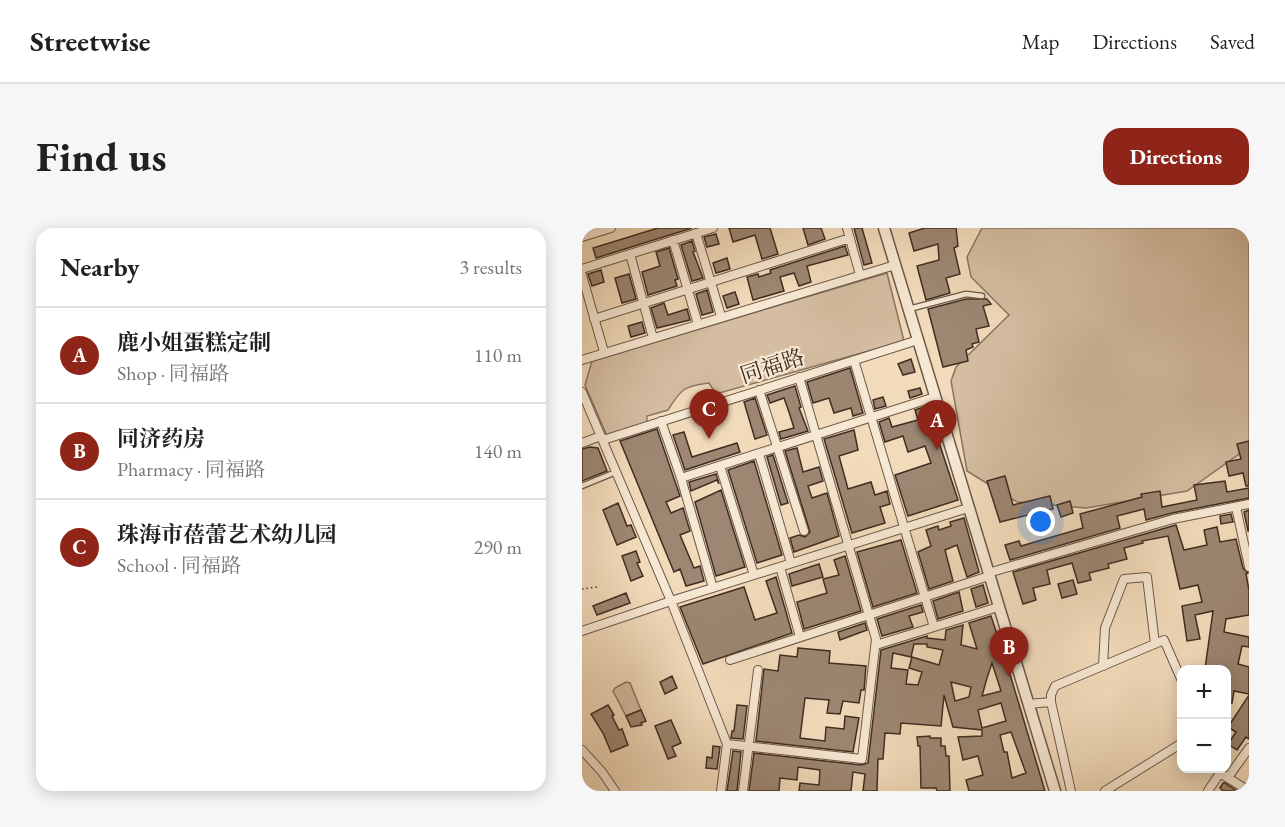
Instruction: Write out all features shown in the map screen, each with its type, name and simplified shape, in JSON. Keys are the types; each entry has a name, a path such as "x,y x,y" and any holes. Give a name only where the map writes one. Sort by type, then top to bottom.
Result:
{"street":[{"path":"582,237 611,228"},
{"path":"582,269 674,240 684,232 696,233 713,228"},
{"path":"847,228 860,275"},
{"path":"884,228 1054,791"},
{"path":"696,233 721,316"},
{"path":"594,319 850,238"},
{"path":"674,240 698,324"},
{"path":"630,254 652,338"},
{"path":"582,360 895,265"},
{"path":"582,275 604,352"},
{"name":"同福路","path":"582,443 661,422 918,340"},
{"path":"854,360 934,627"},
{"path":"727,744 862,759 876,639 799,377"},
{"path":"759,390 804,531"},
{"path":"582,392 671,601 727,744 721,791"},
{"path":"681,478 935,397"},
{"path":"661,422 681,478 712,588"},
{"path":"759,454 791,563"},
{"path":"720,466 754,575"},
{"path":"729,660 925,597 988,574 1120,534 1173,519 1249,504"},
{"path":"1236,507 1249,567"},
{"path":"582,631 968,508"},
{"path":"780,567 800,637"},
{"path":"1103,666 1105,628 1124,579 1147,577 1155,644"},
{"path":"876,645 998,607"},
{"path":"1071,791 1051,702 1055,686 1164,640 1177,670"},
{"path":"743,791 758,670"},
{"path":"1028,704 1051,702"},
{"path":"1105,791 1177,746"},
{"path":"1230,774 1249,748"},
{"path":"582,750 615,791"},
{"path":"1208,791 1220,772 1230,774 1249,785"},
{"path":"1230,774 1249,791"}],"lane":[{"path":"909,309 966,294 982,296"},
{"path":"582,486 617,472"}],"path":[{"path":"582,589 597,587"}],"shaded area":[{"path":"982,228 1249,228 1249,447 1187,491 1086,508 1017,502 967,471 951,381 956,367 1009,315 971,277 967,257"},
{"path":"887,273 904,341 716,394 709,383 688,387 676,397 668,410 647,416 647,424 607,436 585,385 592,361"},
{"path":"626,682 630,683 641,710 626,716 613,691"}],"building":[{"path":"658,228 692,228 596,258 593,248"},
{"path":"729,228 770,228 778,254 762,259 755,235 733,242"},
{"path":"803,228 821,228 825,239 808,245"},
{"path":"854,228 862,228 872,263 864,265"},
{"path":"925,228 956,228 958,246 954,248 960,274 946,278 950,293 926,300 917,266 939,260 938,244 914,251 909,233"},
{"path":"716,234 719,244 707,247 704,237"},
{"path":"692,241 695,251 693,252 703,278 692,281 681,245"},
{"path":"845,246 848,255 807,266 811,282 799,286 794,273 780,277 784,291 753,300 747,277 758,274 759,277 771,273 770,270"},
{"path":"669,248 678,279 675,280 677,286 648,295 642,272 660,266 656,252"},
{"path":"727,258 730,269 716,273 713,263"},
{"path":"601,270 604,282 592,286 588,274"},
{"path":"629,274 636,299 622,303 615,278"},
{"path":"707,290 713,312 702,315 696,294"},
{"path":"735,292 739,304 727,308 723,296"},
{"path":"966,299 987,299 991,304 983,306 989,326 976,329 979,342 972,344 973,347 966,350 968,361 943,367 928,309"},
{"path":"664,303 668,315 687,309 690,320 657,328 651,308"},
{"path":"642,322 645,333 631,337 628,326"},
{"path":"911,359 915,372 903,375 898,364"},
{"path":"850,368 863,413 853,416 851,408 834,413 829,398 813,403 807,382"},
{"path":"795,386 801,407 799,408 808,431 781,439 779,432 794,428 789,412 784,398 770,403 767,395"},
{"path":"920,388 922,394 910,398 908,391"},
{"path":"883,397 886,406 875,409 873,400"},
{"path":"755,398 767,435 755,439 744,402"},
{"path":"927,406 958,500 908,516 895,475 931,463 925,446 908,452 903,436 885,442 879,422 889,418 892,427 918,420 915,410"},
{"path":"657,429 680,496 666,502 671,513 683,508 690,531 680,535 694,568 700,566 704,581 686,586 680,569 674,572 620,441"},
{"path":"854,430 858,450 839,456 848,489 871,482 875,495 887,491 890,504 880,507 885,523 852,533 824,439"},
{"path":"684,432 692,457 737,443 740,452 685,470 673,435"},
{"path":"1249,441 1249,486 1246,486 1243,473 1229,476 1226,462 1241,459 1237,444"},
{"path":"598,448 607,471 582,481 582,449"},
{"path":"797,448 803,472 819,467 823,481 808,486 812,498 827,493 839,536 794,552 790,538 799,535 805,537 810,532 785,451"},
{"path":"773,455 788,503 781,505 767,457"},
{"path":"754,461 782,555 757,563 728,470"},
{"path":"716,474 719,484 717,480 691,491 689,482"},
{"path":"1005,476 1013,505 1050,496 1053,509 1000,522 987,481"},
{"path":"1225,481 1227,492 1249,488 1249,498 1146,520 1144,509 1117,516 1120,528 1010,560 1005,545 1019,541 1021,546 1083,528 1080,514 1142,497 1141,494 1160,491 1162,507 1197,500 1194,485"},
{"path":"721,490 745,567 716,576 695,502"},
{"path":"1070,501 1073,513 1061,517 1057,505"},
{"path":"618,503 627,526 631,525 636,537 617,545 603,510"},
{"path":"1249,510 1249,531 1248,531 1244,512"},
{"path":"1231,514 1233,522 1221,524 1220,516"},
{"path":"964,518 979,572 967,577 957,545 945,550 953,581 929,589 918,552 931,546 926,530 938,526 939,530 951,526 950,522"},
{"path":"1176,525 1184,550 1207,545 1204,530 1217,527 1220,542 1236,539 1243,568 1248,573 1246,574 1249,590 1249,615 1226,619 1224,632 1249,637 1249,647 1242,646 1238,664 1249,667 1249,694 1234,691 1231,703 1231,665 1206,665 1213,611 1195,615 1200,639 1187,641 1182,606 1202,602 1198,585 1180,589 1168,536 1142,541 1143,543 1124,548 1127,559 1108,564 1109,568 1089,573 1091,580 1078,583 1072,563 1047,570 1050,584 1033,588 1036,600 1023,604 1013,572"},
{"path":"901,540 917,593 873,607 857,552"},
{"path":"636,551 640,562 637,563 643,576 631,581 622,556"},
{"path":"845,556 861,611 804,629 797,602 827,593 823,579 839,575 834,560"},
{"path":"819,564 823,577 792,586 789,574"},
{"path":"776,577 792,633 703,664 680,607 744,587 755,620 777,613 766,581"},
{"path":"1073,580 1077,594 1062,598 1058,584"},
{"path":"983,585 988,603 976,607 971,589"},
{"path":"959,592 963,611 938,619 933,601"},
{"path":"626,593 630,603 597,615 593,606"},
{"path":"921,605 923,612 909,616 913,627 882,636 877,619"},
{"path":"991,616 1045,791 969,791 966,780 983,775 978,756 963,760 958,737 982,736 982,730 953,727 944,695 941,726 901,723 900,734 885,733 883,759 878,759 877,791 863,791 865,774 853,772 851,791 799,791 800,783 819,785 820,770 798,767 797,780 780,778 779,791 749,791 754,753 861,765 868,763 881,650 927,636 927,638 945,640 946,630 963,625 961,645 977,649 969,623","holes":["914,644 927,644 927,647 943,650 939,665 912,657 909,668 922,672 918,685 906,684 908,670 891,668 893,653 911,657","992,663 1001,691 982,696","951,682 971,687 969,697 955,701","1001,703 1006,721 982,728 978,710","1011,732 1026,773 1012,778 1007,752 1004,752 1000,735"]},
{"path":"865,623 867,630 840,640 838,632"},
{"path":"798,648 830,651 829,663 866,666 864,690 861,690 859,703 843,701 840,714 827,713 829,700 805,698 800,738 825,741 826,727 844,729 845,716 859,718 853,752 756,741 764,669 778,671 780,655 797,657"},
{"path":"672,676 677,688 665,694 660,682"},
{"path":"1249,695 1249,739 1246,737 1237,750 1231,746 1231,740 1236,732 1231,729 1231,722"},
{"path":"608,705 628,745 611,752 591,714"},
{"path":"737,705 747,706 743,739 731,738"},
{"path":"641,710 646,721 641,723 642,725 631,727 626,716"},
{"path":"671,720 681,743 672,747 676,756 668,759 655,726"},
{"path":"930,736 930,738 941,738 941,746 945,746 946,756 949,756 950,791 921,788 920,746 918,746 917,737"},
{"path":"713,746 720,747 717,769 706,768 707,757 712,758"},
{"path":"733,751 741,752 737,791 727,791"},
{"path":"1223,783 1237,791 1223,791 1220,788"}],"place":[{"name":"珠海市蓓蕾艺术幼儿园","path":"709,439"},
{"name":"鹿小姐蛋糕定制","path":"937,450"},
{"name":"同济药房","path":"1009,677"}]}
